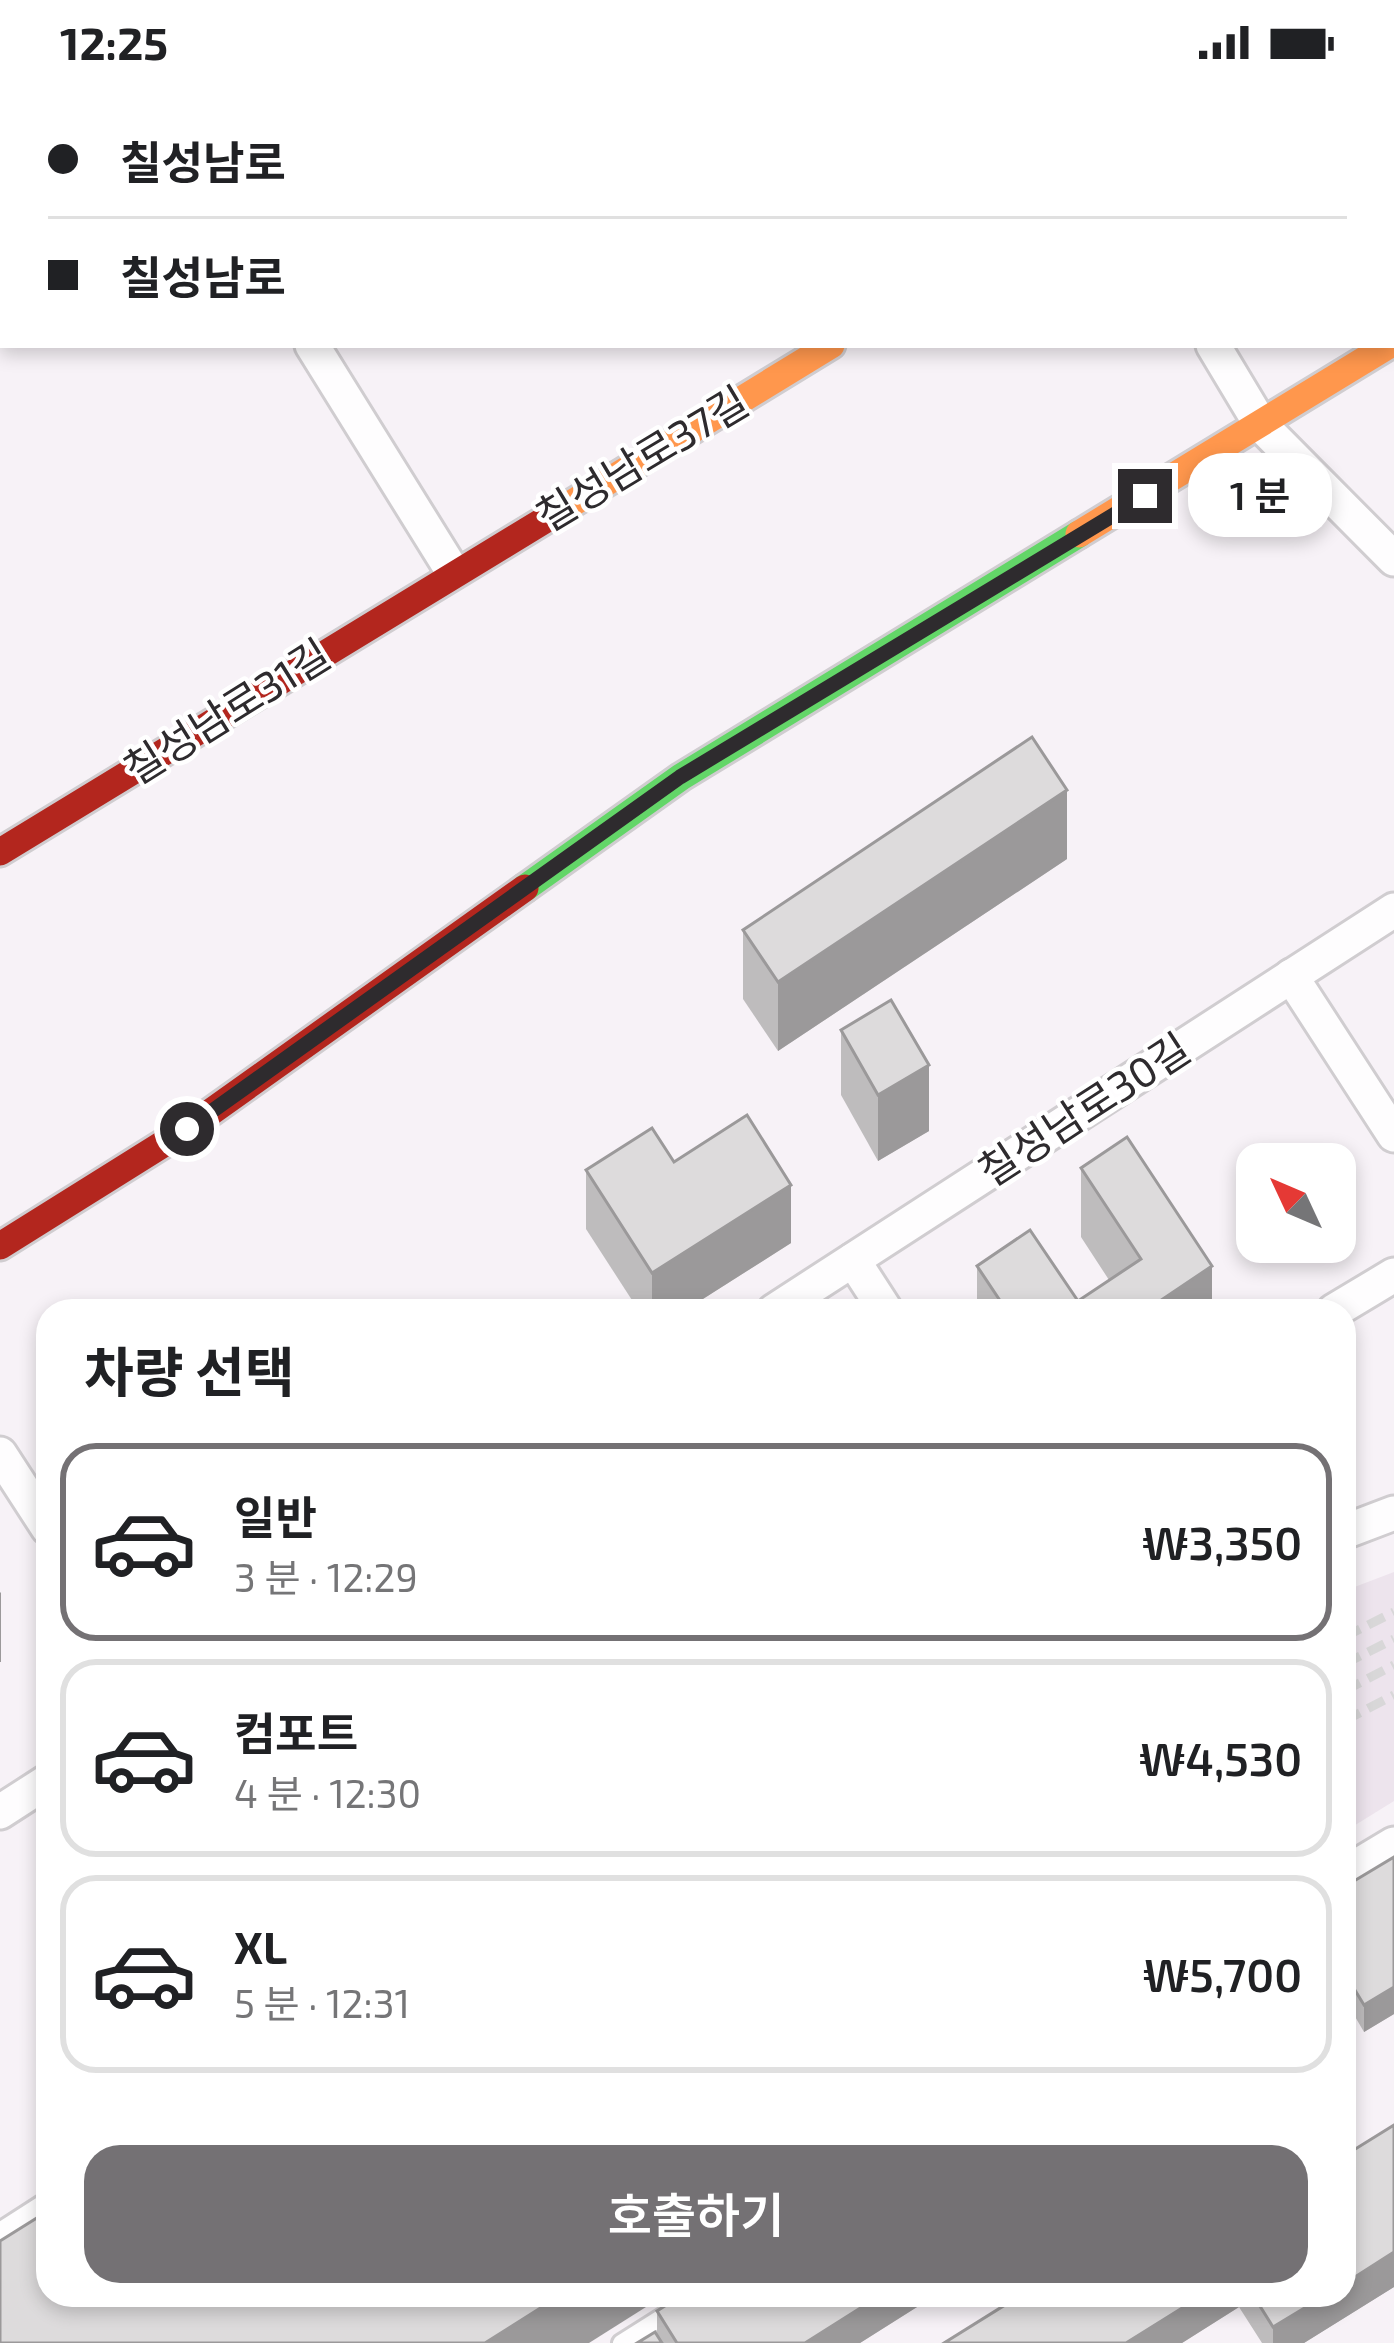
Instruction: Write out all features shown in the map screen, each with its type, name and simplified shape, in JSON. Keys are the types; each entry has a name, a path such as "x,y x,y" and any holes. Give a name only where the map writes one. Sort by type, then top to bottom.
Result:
{"street":[{"path":"314,348 453,572"},
{"name":"칠성남로37길","path":"453,572 827,348"},
{"path":"1216,348 1261,425 1394,560"},
{"path":"0,1246 187,1129 680,777 1384,348"},
{"name":"칠성남로31길","path":"0,852 453,572"},
{"name":"칠성남로30길","path":"793,1299 1394,910"},
{"path":"1291,976 1394,1136"},
{"path":"853,1260 878,1299"},
{"path":"1354,1299 1394,1275"},
{"path":"0,1454 36,1510"},
{"path":"1356,1528 1394,1514"},
{"path":"0,1812 36,1789"},
{"path":"1356,1867 1394,1844"},
{"path":"0,2241 36,2218"}],"lane":[{"path":"621,2343 678,2307"}],"shaded area":[{"path":"1394,1572 1394,1801 1356,1825 1356,1586"}],"building":[{"path":"1032,737 1067,790 778,982 743,930"},
{"path":"891,1000 929,1065 878,1095 841,1030"},
{"path":"747,1115 791,1185 652,1273 586,1170 652,1128 674,1162"},
{"path":"1127,1137 1212,1266 1163,1299 1081,1299 1141,1259 1081,1168"},
{"path":"1030,1230 1077,1299 999,1299 977,1266"},
{"path":"1394,1857 1394,1987 1364,2005 1356,1992 1356,1880"},
{"path":"1394,2125 1394,2252 1356,2276 1356,2149"},
{"path":"36,2218 36,2307 542,2307 485,2343 0,2343 0,2241"},
{"path":"663,2307 862,2307 805,2343 677,2343 657,2311"},
{"path":"1002,2307 1184,2307 1126,2343 944,2343"},
{"path":"1260,2307 1306,2307 1273,2327"},
{"path":"655,2332 662,2343 637,2343"}],"railway":[{"path":"1356,1631 1394,1612"},
{"path":"1356,1658 1394,1639"},
{"path":"1356,1685 1394,1665"},
{"path":"1356,1715 1394,1695"}],"traffic: fast":[{"path":"525,888 681,777 1079,534"}],"traffic: slow":[{"path":"548,518 826,348"},
{"path":"1079,534 1384,348"}],"traffic: jam":[{"path":"0,852 548,518"},
{"path":"0,1246 187,1129 525,888"}],"route":[{"path":"187,1129 680,777 1145,496"}]}
